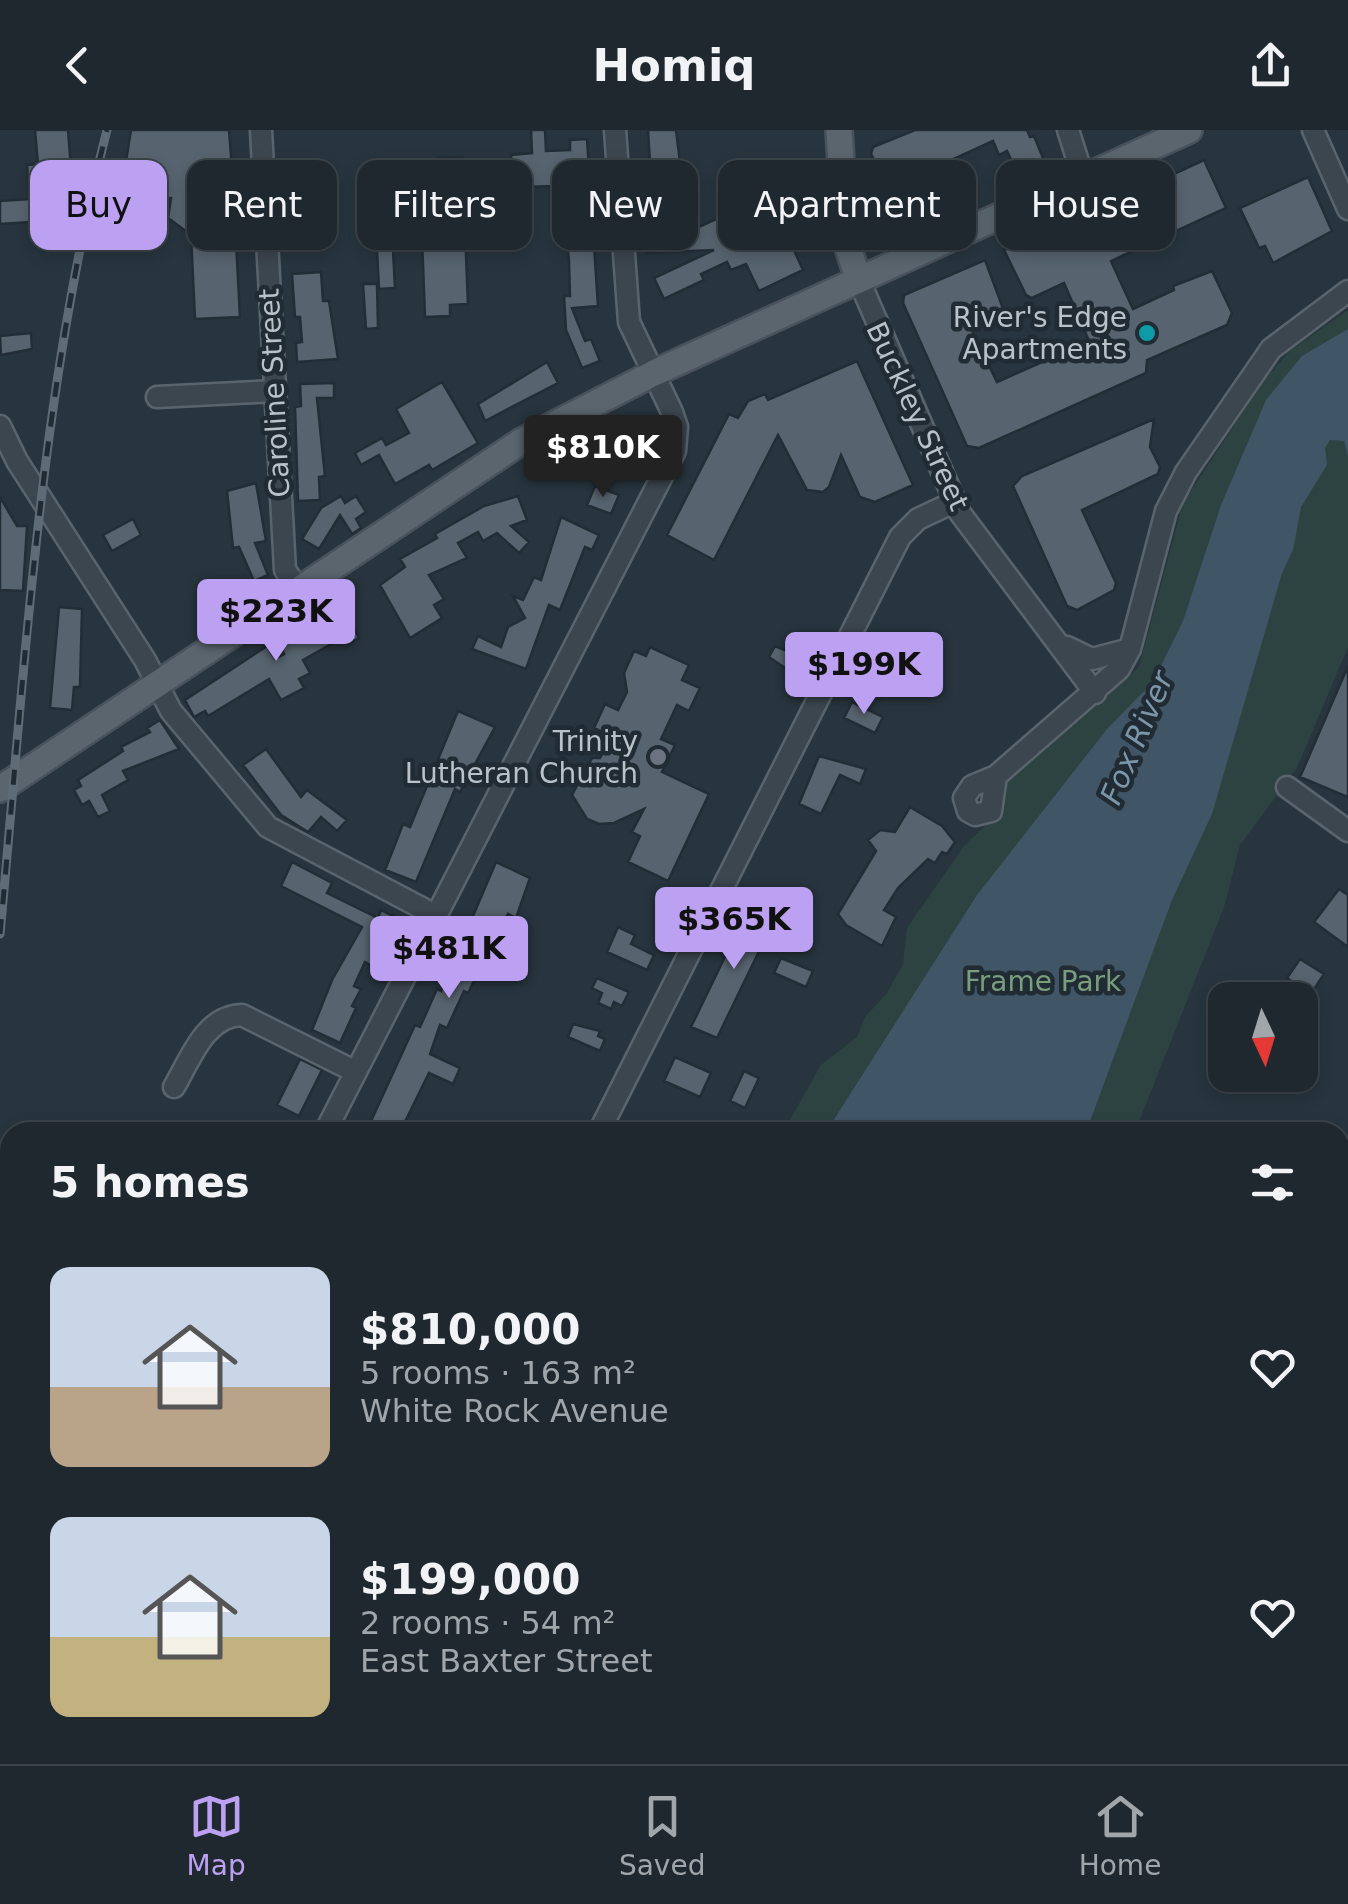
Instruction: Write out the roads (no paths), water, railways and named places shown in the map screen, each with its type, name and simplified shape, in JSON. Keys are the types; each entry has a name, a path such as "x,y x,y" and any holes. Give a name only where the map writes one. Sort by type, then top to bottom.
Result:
{"main road":[{"path":"839,130 846,241 858,278"},
{"path":"1122,160 1190,130"},
{"path":"0,789 522,441 654,373 996,216"}],"street":[{"name":"Caroline Street","path":"261,130 285,570 300,591"},
{"path":"330,1122 675,451 677,427 628,322 615,130"},
{"path":"1068,130 1078,160"},
{"path":"1313,130 1348,209"},
{"name":"Buckley Street","path":"858,278 954,502 1094,692"},
{"path":"996,776 1114,676 1130,649 1160,528 1179,484 1270,350 1348,292"},
{"path":"157,397 274,391"},
{"path":"0,426 171,710 268,828 436,916"},
{"path":"603,1122 900,536 918,519 954,502"},
{"path":"1060,642 1092,659 1130,649"},
{"path":"1287,787 1348,831"},
{"path":"174,1087 205,1034 228,1015 242,1015 356,1072"}],"water":[{"name":"Frame Park","path":"1348,329 1348,456 1344,441 1330,440 1325,448 1327,465 1301,507 1293,550 1282,573 1212,814 1172,900 1090,1122 832,1122 977,895 1107,729 1153,682 1183,621 1221,505 1266,400 1302,356"}],"railway":[{"path":"0,934 50,428 84,228 107,130"}],"place":[{"name":"River's Edge Apartments","path":"1147,333"},
{"name":"Trinity Lutheran Church","path":"658,757"}],"water label":[{"name":"Fox River","path":"1137,738"}]}
